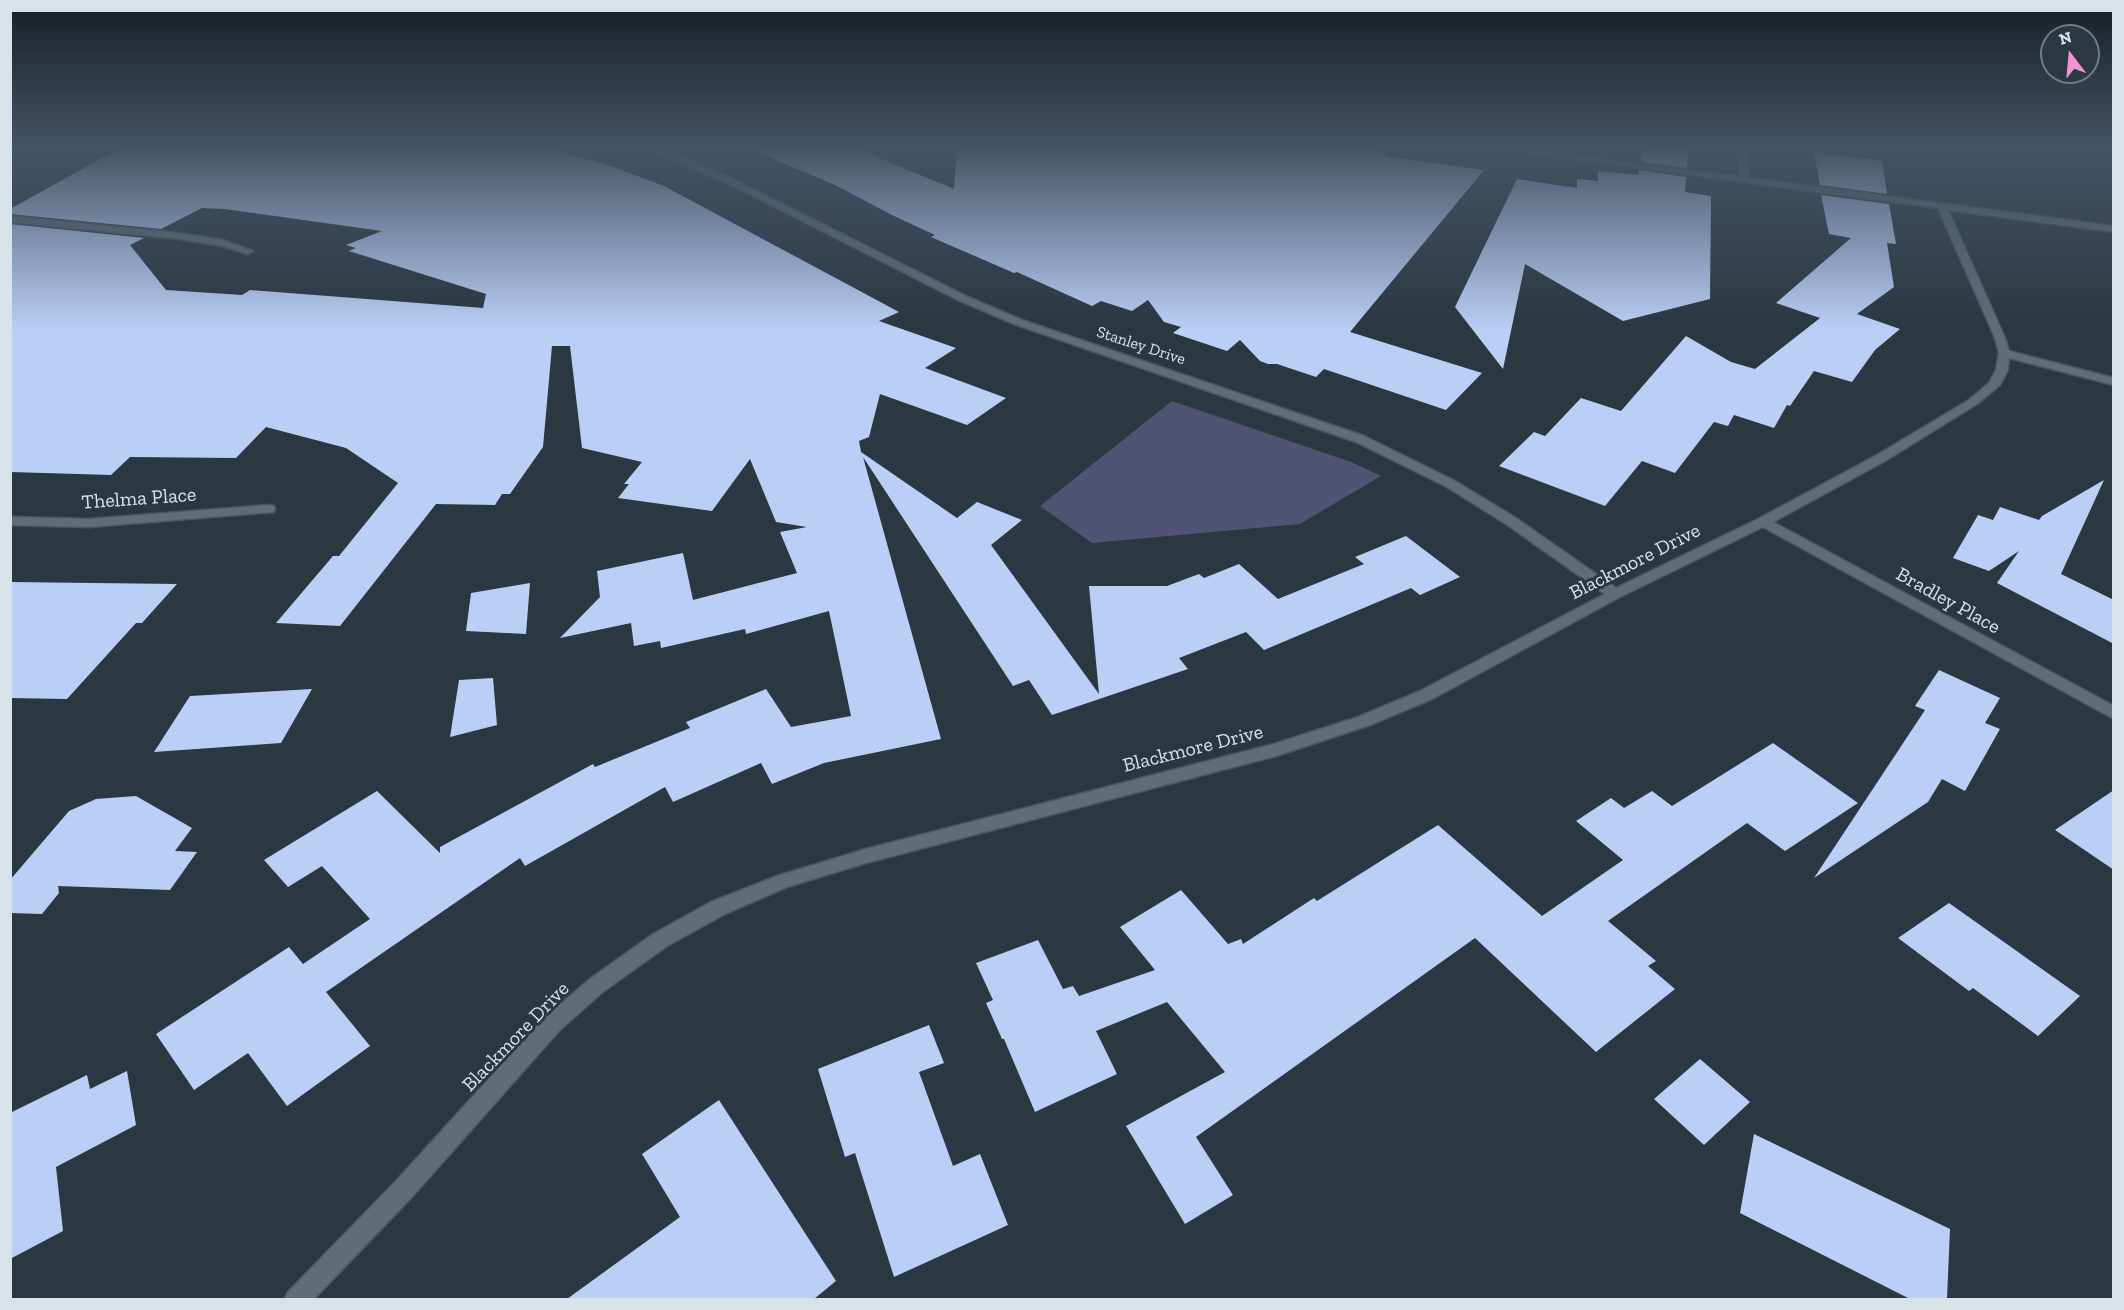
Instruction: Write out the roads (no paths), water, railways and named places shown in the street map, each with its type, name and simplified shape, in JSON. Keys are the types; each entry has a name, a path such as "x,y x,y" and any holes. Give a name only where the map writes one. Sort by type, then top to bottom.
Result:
{"street":[{"name":"Stanley Drive","path":"784,208 962,298 1018,322 1360,439 1451,484 1511,521 1615,594"},
{"path":"1943,208 2000,338 2004,353 2114,382"},
{"path":"1951,208 2114,229"},
{"path":"10,219 179,236 223,243 248,251"},
{"name":"Blackmore Drive","path":"296,1299 404,1189 552,1024 597,985 660,940 718,908 783,881 866,856 1276,750 1335,731 1426,695 1615,594 1763,522 1881,458 1973,402 1994,385 2002,370 2004,353"},
{"name":"Thelma Place","path":"10,521 89,523 269,509"},
{"name":"Bradley Place","path":"1763,522 2114,713"}]}
